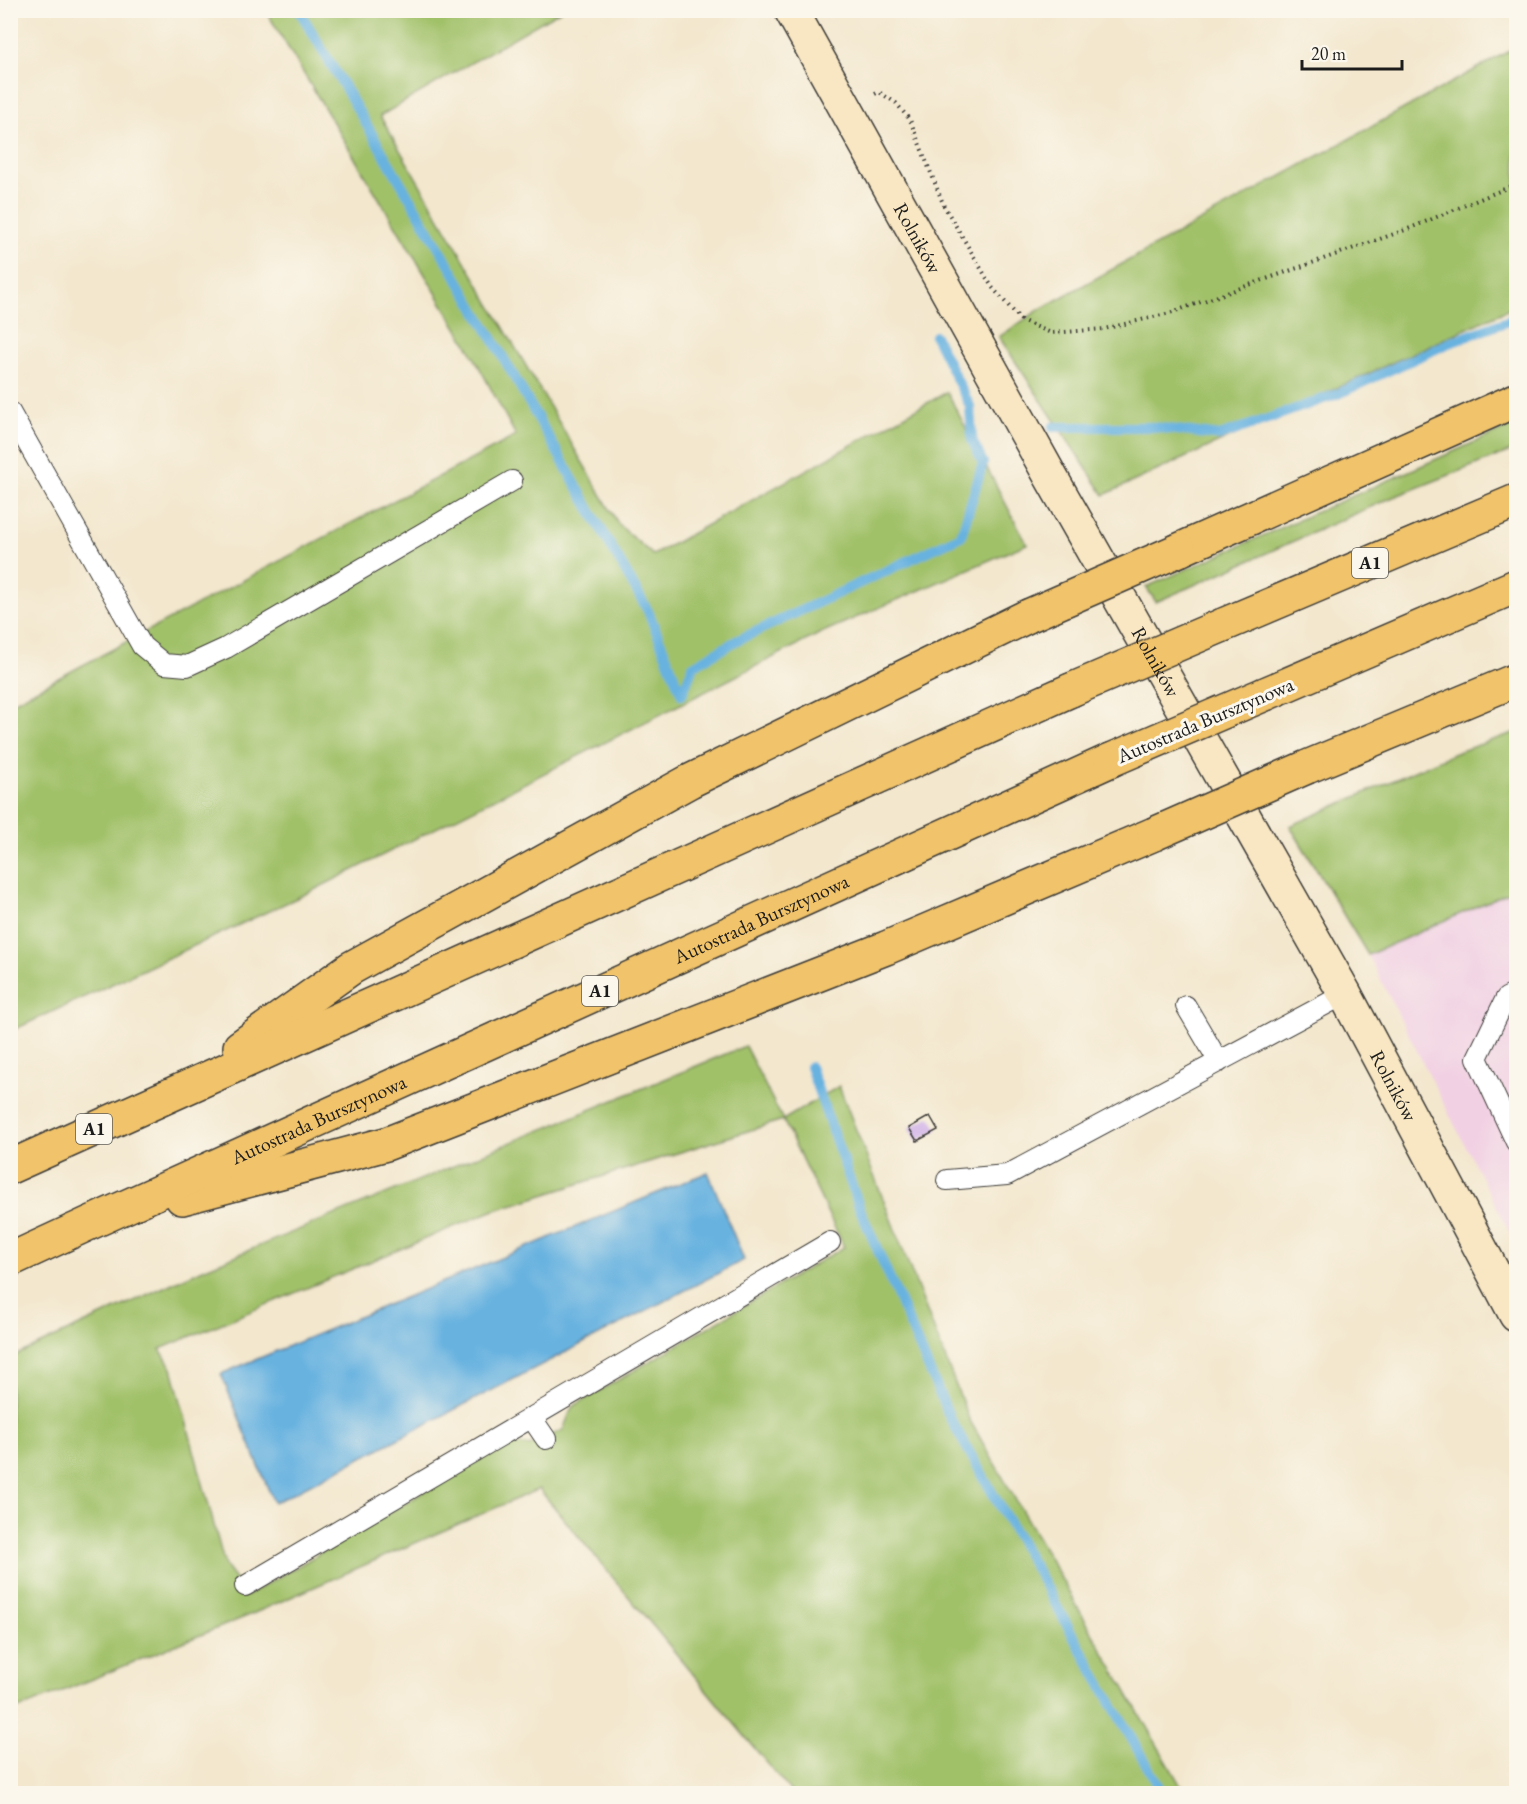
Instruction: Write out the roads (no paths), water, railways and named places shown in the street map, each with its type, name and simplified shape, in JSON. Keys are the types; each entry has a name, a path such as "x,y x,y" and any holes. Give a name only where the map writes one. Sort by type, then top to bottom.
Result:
{"highway":[{"path":"177,1091 351,968 690,781 1028,616 1516,400"},
{"name":"A1","path":"10,1167 1071,690 1516,501"},
{"name":"Autostrada Bursztynowa","path":"10,1260 1111,760 1516,586"},
{"path":"90,1222 386,1144 886,948 1516,680"}],"street":[{"name":"Rolników","path":"791,10 1046,468 1345,994 1516,1315"}],"lane":[{"path":"10,412 142,646 164,664 186,666 226,648 512,481"},
{"path":"1516,993 1506,998 1478,1058 1516,1142"},
{"path":"946,1180 1007,1175 1345,994"},
{"path":"1186,1006 1219,1062"},
{"path":"245,1586 830,1242"},
{"path":"531,1417 546,1438"}],"water":[{"path":"708,1172 744,1260 274,1503 221,1374"}],"waterway":[{"path":"299,10 491,336 648,611 682,695"},
{"path":"1053,427 1154,427 1220,436 1340,393 1449,343 1516,318"},
{"path":"682,695 693,666 736,641 961,536 983,463 972,440 970,406 935,336"},
{"path":"810,1067 860,1209 950,1418 1163,1794"}]}
